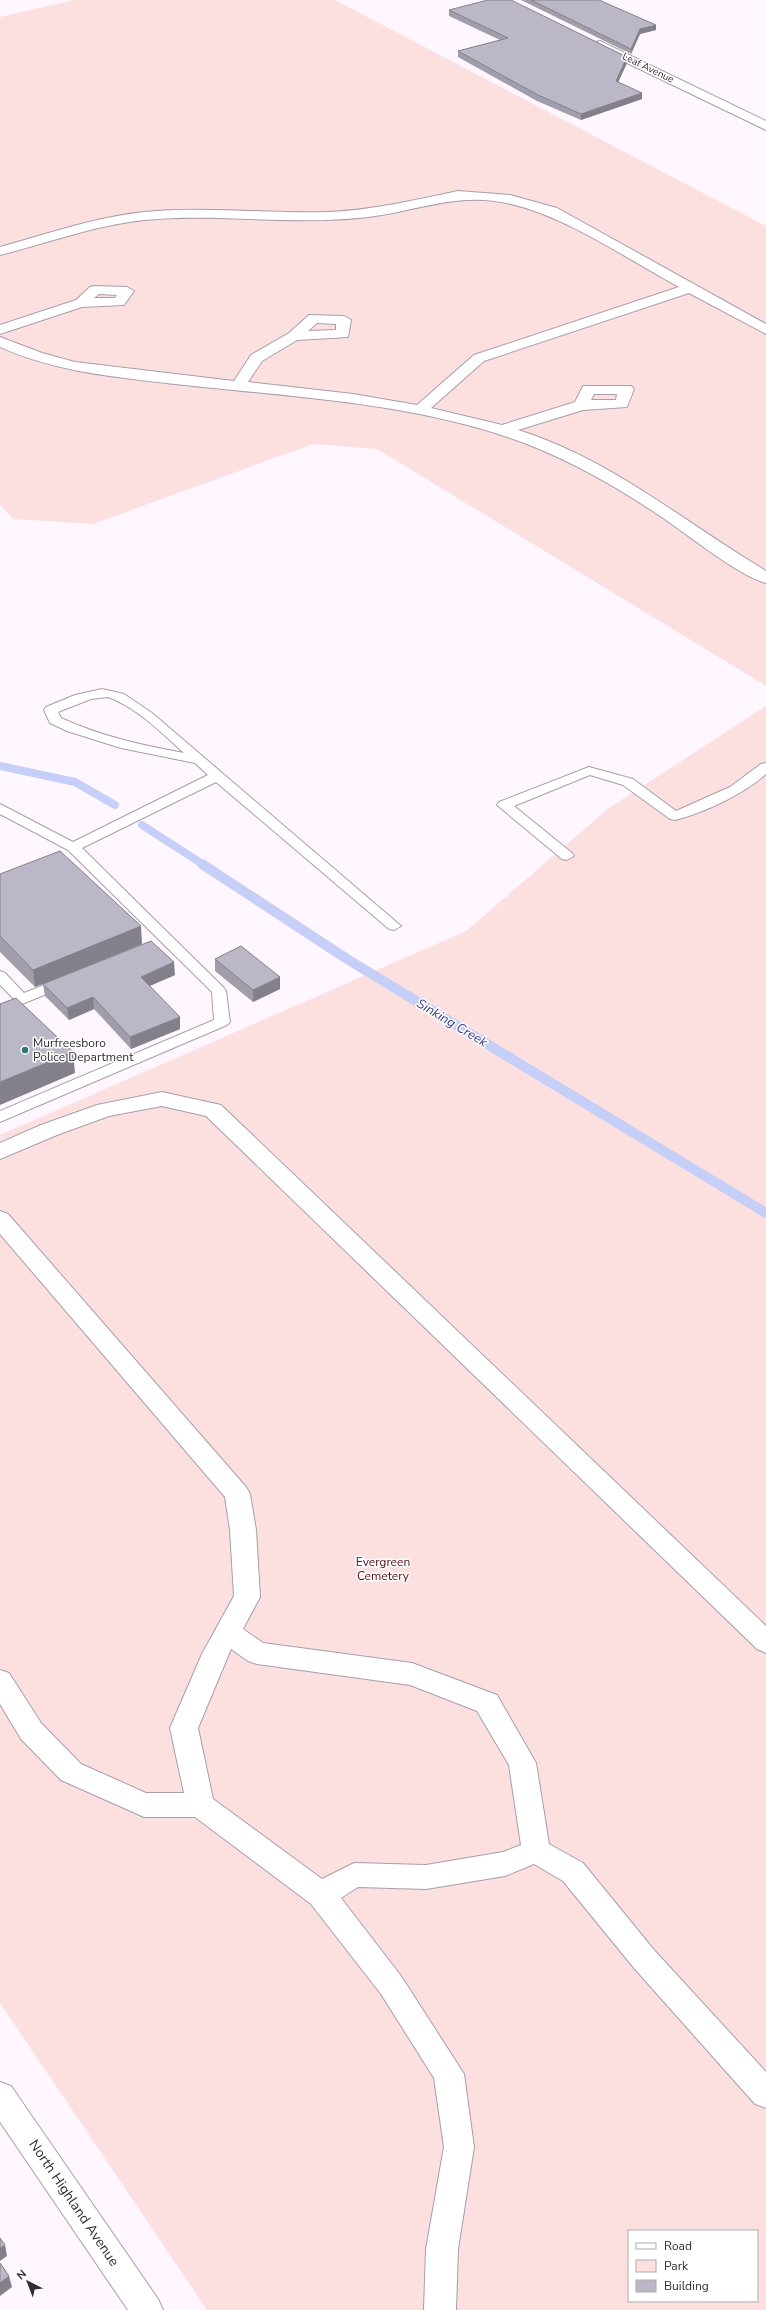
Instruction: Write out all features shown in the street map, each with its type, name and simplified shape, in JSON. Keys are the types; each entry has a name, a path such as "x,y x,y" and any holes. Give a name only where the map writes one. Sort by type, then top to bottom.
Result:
{"street":[{"name":"Leaf Avenue","path":"587,38 766,126"},
{"path":"0,251 100,224 144,216 192,214 329,216 369,213 458,194 510,199 552,211 766,330"},
{"path":"420,410 480,358 690,288"},
{"path":"0,330 82,303"},
{"path":"238,386 256,358 294,336"},
{"path":"0,341 16,349 65,365 238,386 347,397 420,410 520,435 572,456 616,481 766,578"},
{"path":"503,430 582,405"},
{"path":"0,1152 49,1130 105,1110 162,1098 213,1110 766,1642"},
{"path":"0,1219 25,1250 237,1494 243,1530 247,1597 215,1654 184,1728 200,1805"},
{"path":"227,1632 257,1653 412,1674 487,1703 522,1763 536,1851"},
{"path":"0,1681 31,1731 71,1772 144,1805 200,1805 321,1894 391,1985 449,2074 459,2147 442,2248 440,2310"},
{"path":"321,1894 354,1876 426,1876 506,1864 536,1851"},
{"path":"536,1851 573,1872 644,1959 766,2094"},
{"name":"North Highland Avenue","path":"0,2096 147,2310"}],"lane":[{"path":"199,760 118,743 74,730 55,720 51,710 96,693 112,693 130,702 199,760 218,776 394,926"},
{"path":"567,856 504,805 589,770 628,782 675,816 725,795 757,776 766,767"},
{"path":"73,847 218,776"},
{"path":"0,808 73,847 219,991 222,1022 0,1117"},
{"path":"153,946 167,940"},
{"path":"0,976 22,999 80,975"}],"green space":[{"path":"74,0 335,0 766,226 766,686 377,449 313,444 93,524 13,519 0,505 0,17"},
{"name":"Evergreen Cemetery","path":"766,706 766,2310 207,2310 0,2003 0,1135 466,931 609,808"}],"building":[{"path":"488,0 511,0 627,57 616,81 642,93 581,114 538,95 458,51 508,38 449,10"},
{"path":"531,0 599,0 656,25 640,29 631,49"},
{"path":"60,851 141,926 33,970 0,936 0,874"},
{"path":"151,941 174,962 141,977 180,1017 130,1037 93,997 67,1008 43,984"},
{"path":"241,946 280,977 253,990 215,959"},
{"path":"16,998 73,1052 0,1082 0,1004"},
{"path":"0,2238 5,2245 0,2248"},
{"path":"0,2263 9,2276 0,2283"}],"waterway":[{"name":"Sinking Creek","path":"0,766 75,782 115,805"},
{"name":"Sinking Creek","path":"142,825 204,865"},
{"name":"Sinking Creek","path":"202,864 347,959 766,1213"}],"place":[{"name":"Murfreesboro Police Department","path":"25,1050"}]}
